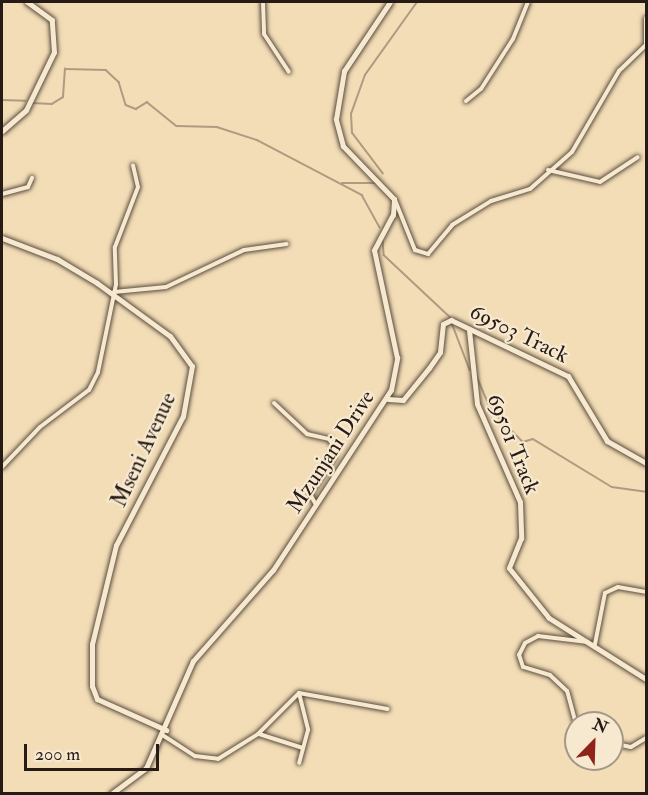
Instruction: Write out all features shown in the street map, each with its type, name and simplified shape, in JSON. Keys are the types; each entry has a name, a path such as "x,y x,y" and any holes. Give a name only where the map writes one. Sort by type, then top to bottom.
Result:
{"street":[{"path":"2,131 26,110 54,52 52,20 27,2"},
{"path":"263,2 264,34 289,72"},
{"path":"390,2 344,71 336,119 343,146 394,200 411,243 425,255 452,225 491,201 530,189 547,171 577,147 619,71 646,45 646,18"},
{"path":"466,101 481,89 513,39 528,2"},
{"path":"547,171 581,173 600,182 638,157"},
{"path":"2,466 40,427 90,390 105,353 114,294 116,247 138,187 133,166"},
{"path":"2,194 28,187 32,178"},
{"name":"Mzunjani Drive","path":"111,794 146,768 165,733 192,661 260,587 388,399 397,358 374,250 393,215 394,200"},
{"name":"Mseni Avenue","path":"2,238 57,259 114,294 170,336 192,366 183,416 116,545 92,644 92,686 97,699 165,733"},
{"path":"114,294 166,287 244,250 287,244"},
{"name":"69503 Track","path":"388,399 403,400 436,359 446,321 568,376 607,441 646,463"},
{"name":"69501 Track","path":"470,330 477,404 520,502 521,538 509,568 549,618 595,644 646,679"},
{"path":"273,403 307,434 329,439 335,447 334,457 310,494 316,505"},
{"path":"595,644 605,593 618,587 646,592"},
{"path":"573,711 567,690 550,675 523,667 519,655 525,643 538,636 588,641"},
{"path":"165,733 195,756 218,759 258,734 299,693"},
{"path":"299,693 388,709"},
{"path":"299,693 308,722 299,763"},
{"path":"258,734 303,748"},
{"path":"624,746 631,747 646,738"}],"waterway":[{"path":"383,174 352,133 351,114 365,75 417,2"},
{"path":"32,103 52,104 63,97 65,69 106,70 119,82 126,105 136,109 147,102 177,126 217,127 257,140 362,195 380,227"},
{"path":"2,100 25,101"},
{"path":"342,183 376,183"},
{"path":"383,239 384,255 450,317"},
{"path":"452,323 470,370"},
{"path":"476,374 491,409 523,442 533,439 612,487 646,492"}]}
